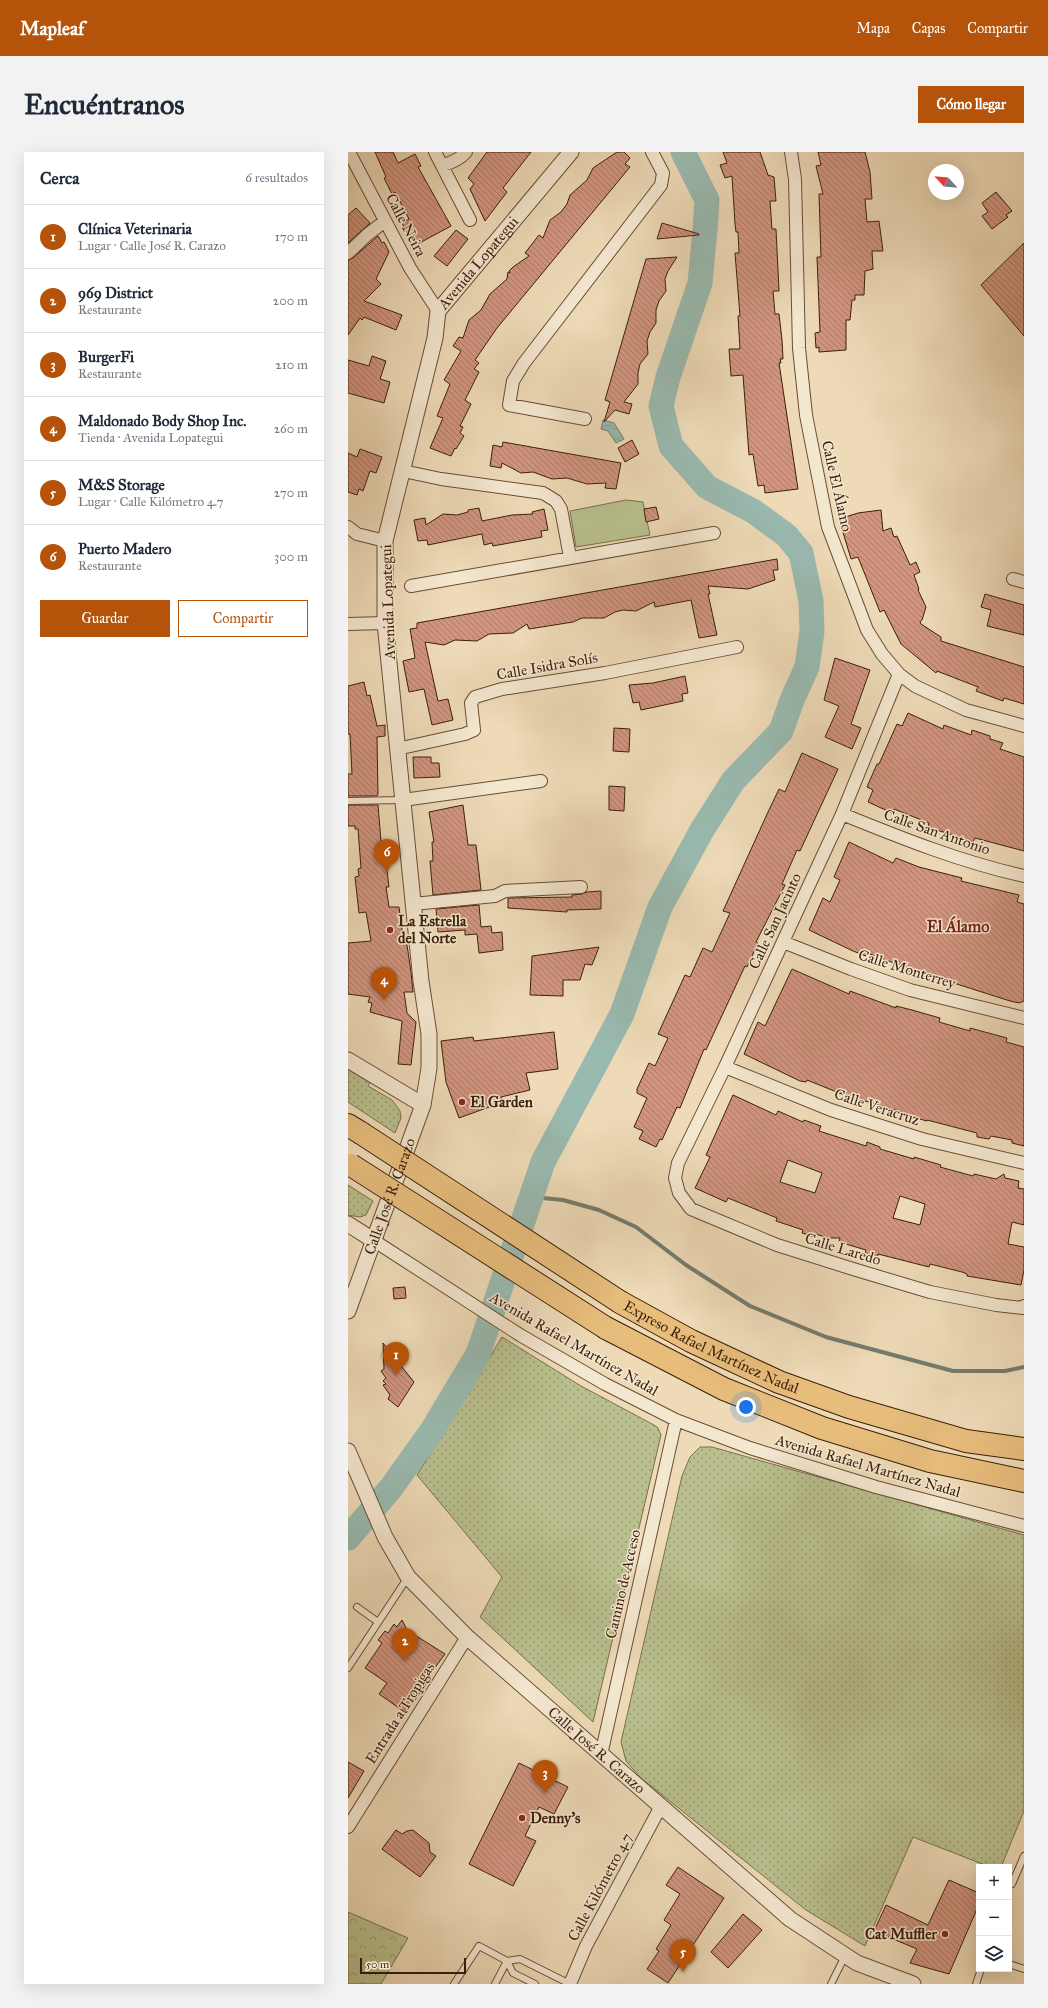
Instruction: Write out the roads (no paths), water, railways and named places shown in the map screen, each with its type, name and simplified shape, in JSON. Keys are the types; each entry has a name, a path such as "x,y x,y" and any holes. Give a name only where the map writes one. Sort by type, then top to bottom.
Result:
{"highway":[{"name":"Expreso Rafael Martínez Nadal","path":"355,1129 620,1302 691,1341 779,1382 849,1407 966,1441 1024,1449"},
{"name":"Expreso Rafael Martínez Nadal","path":"350,1164 606,1328 724,1389 822,1428 930,1461 1024,1481"},
{"path":"966,1441 1024,1438"}],"street":[{"name":"Calle Neira","path":"349,152 410,268 438,311"},
{"path":"435,152 470,220"},
{"path":"442,165 452,163 461,158 466,152"},
{"name":"Avenida Lopategui","path":"423,1105 429,1068 429,1034 421,981 385,623 385,541 435,338 438,311 572,152"},
{"path":"585,419 509,405 513,381 524,364 661,185 663,174 652,152"},
{"name":"Calle El Álamo","path":"791,152 794,179 799,348 806,415 828,528 866,630 882,654 899,674 915,686 966,710 1024,726"},
{"path":"348,254 367,235 385,221"},
{"path":"403,471 441,479 534,491 547,495 556,501 562,509 570,557"},
{"path":"348,527 357,534 385,541"},
{"path":"411,586 714,533"},
{"path":"348,624 385,623"},
{"name":"Calle Isidra Solís","path":"397,749 465,734 474,730 471,703 475,697 502,689 605,673 737,647"},
{"name":"Calle San Jacinto","path":"675,1178 678,1163 725,1067 842,814 899,674"},
{"path":"402,800 540,782"},
{"name":"Calle San Antonio","path":"842,814 901,838 954,856 1024,876"},
{"path":"413,904 494,896 505,891 581,887"},
{"name":"Calle Monterrey","path":"783,942 851,969 910,990 1024,1018"},
{"path":"348,1060 423,1105"},
{"name":"Calle Veracruz","path":"725,1067 831,1110 922,1138 1024,1163"},
{"name":"Calle José R. Carazo","path":"348,1310 423,1105"},
{"name":"Calle Laredo","path":"675,1178 679,1193 690,1209 777,1245 930,1292 996,1305 1023,1308 1024,1306"},
{"path":"348,1224 374,1240"},
{"name":"Avenida Rafael Martínez Nadal","path":"374,1240 520,1335 605,1384 676,1420 750,1448 876,1487 1024,1526"},
{"name":"Camino de Acceso","path":"601,1755 676,1420"},
{"name":"Calle José R. Carazo","path":"351,1458 385,1537 408,1577 467,1637 790,1919 857,1963 913,1984"},
{"name":"Entrada a Tropigas","path":"348,1827 467,1637"},
{"name":"Calle Kilómetro 4.7","path":"570,1984 586,1946 661,1806"}],"lane":[{"path":"348,801 402,800"},
{"path":"348,1668 408,1577"},
{"path":"357,1607 378,1622"},
{"path":"1012,1884 1024,1856"},
{"path":"454,1984 479,1946 507,1960 520,1959 570,1984"},
{"path":"831,1984 845,1956"},
{"path":"495,1984 507,1960"},
{"path":"507,1960 513,1973 535,1984"},
{"path":"1012,1965 1024,1969"},
{"path":"976,1984 980,1972"}],"water":[{"path":"603,420 614,423 624,439 616,443 608,431 601,429"}],"waterway":[{"path":"348,1538 391,1488 433,1429 478,1354 543,1162 622,1014 660,907 702,830 733,781 781,731 792,700 807,667 812,631 811,601 801,553 786,535 753,511 707,487 671,446 661,406 668,377 700,283 705,230 707,200 683,152"},
{"path":"532,1197 563,1200 599,1210 636,1227 686,1265 750,1306 826,1337 953,1371 1005,1371 1024,1367"}],"place":[{"name":"Puerto Madero","path":"387,872"},
{"name":"La Estrella del Norte","path":"390,930"},
{"name":"Maldonado Body Shop Inc.","path":"384,1000"},
{"name":"El Garden","path":"462,1102"},
{"name":"Clínica Veterinaria","path":"396,1375"},
{"name":"969 District","path":"405,1661"},
{"name":"BurgerFi","path":"545,1793"},
{"name":"Denny's","path":"522,1818"},
{"name":"Cat Muffler","path":"945,1934"},
{"name":"M&S Storage","path":"683,1972"}],"district":[{"name":"El Álamo","path":"958,926"}]}
